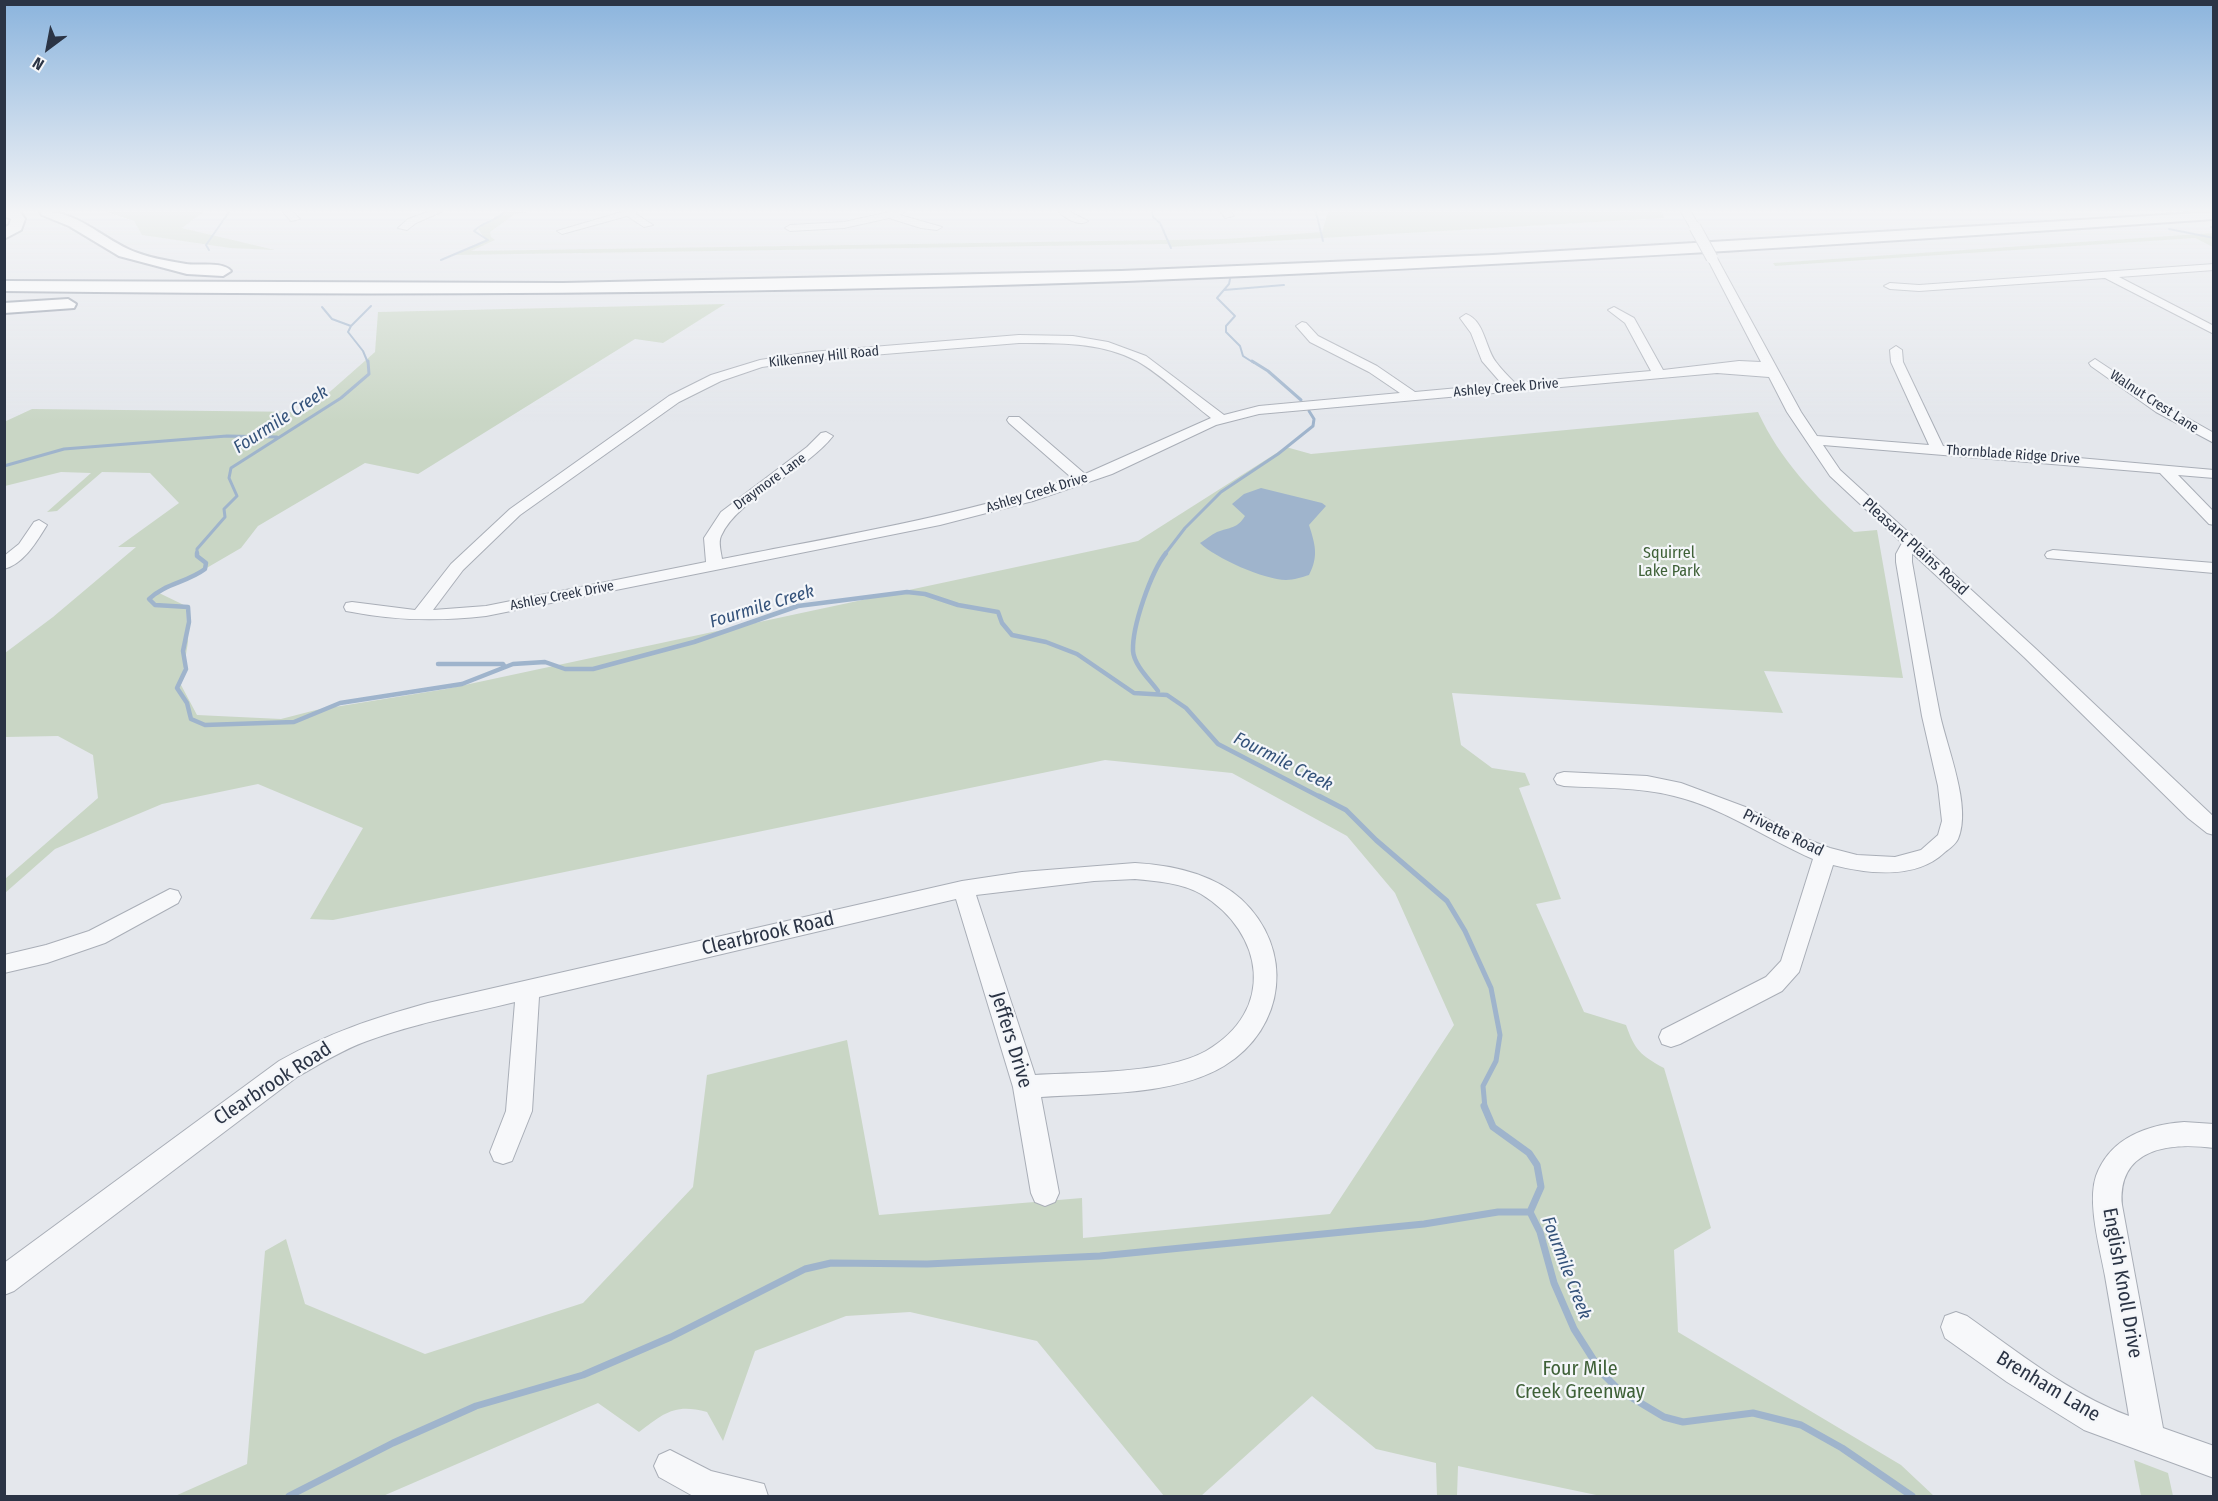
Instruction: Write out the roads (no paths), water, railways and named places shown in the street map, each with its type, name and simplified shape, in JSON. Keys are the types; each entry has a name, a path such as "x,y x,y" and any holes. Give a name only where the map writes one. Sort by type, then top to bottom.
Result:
{"highway":[{"path":"214,282 508,282"},
{"path":"4,286 399,289 866,282"},
{"path":"4,309 166,297 399,289"}],"street":[{"name":"Pleasant Plains Road","path":"1725,282 1812,440 1829,465 1851,490 2030,653 2195,813 2214,828"},
{"path":"1890,286 1919,288 2005,282"},
{"path":"2120,282 2214,331"},
{"path":"1614,310 1630,321 1659,374"},
{"path":"1466,318 1478,332 1488,361 1512,388"},
{"path":"1302,326 1314,339 1373,369 1412,396"},
{"name":"Kilkenney Hill Road","path":"420,615 457,567 489,534 524,505 674,399 716,378 760,364 811,356 1019,339 1073,340 1104,345 1142,359 1221,418"},
{"path":"1896,350 1897,362 1938,450"},
{"name":"Walnut Crest Lane","path":"2094,363 2162,409 2214,439"},
{"name":"Ashley Creek Drive","path":"352,607 373,612 420,615 454,615 486,611 967,514 1028,498 1083,480 1131,461 1221,418 1269,409 1717,369 1739,365 1771,369"},
{"path":"1014,420 1083,480"},
{"name":"Draymore Lane","path":"714,566 712,538 726,515 812,450 826,436"},
{"name":"Thornblade Ridge Drive","path":"1812,440 2214,474"},
{"path":"2164,469 2214,521"},
{"path":"4,564 25,547 39,525"},
{"name":"Privette Road","path":"1564,779 1647,783 1681,790 1731,809 1789,840 1825,855 1857,863 1895,865 1928,856 1948,838 1952,820 1948,786 1931,716 1904,562 1904,554 1910,543"},
{"path":"2053,555 2214,568"},
{"path":"1671,1037 1774,984 1791,964 1825,855"},
{"name":"Clearbrook Road","path":"4,1281 288,1069 323,1049 362,1032 395,1022 964,890 993,884 1106,872 1143,872 1176,876 1202,885 1227,900 1259,935 1267,967 1268,986 1263,1005 1246,1034 1215,1059 1188,1070 1151,1076 1026,1087"},
{"name":"Jeffers Drive","path":"964,890 1026,1087 1045,1193"},
{"path":"4,964 47,954 97,937 170,897"},
{"path":"503,1152 519,1111 528,990"},
{"name":"English Knoll Drive","path":"2149,1438 2110,1222 2108,1183 2124,1154 2138,1144 2168,1135 2214,1136"},
{"name":"Brenham Lane","path":"1956,1327 2066,1403 2095,1419 2214,1462"},
{"path":"670,1466 706,1486 752,1497"}],"water":[{"path":"1261,488 1322,503 1326,506 1309,525 1315,550 1314,562 1309,575 1286,580 1266,576 1228,561 1200,543 1217,532 1239,523 1245,516 1232,504 1244,494"}],"waterway":[{"path":"1229,282 1217,298 1235,316 1226,326 1226,332 1240,346 1243,356 1254,363"},
{"path":"1224,290 1284,285"},
{"path":"351,326 371,306"},
{"name":"Fourmile Creek","path":"322,307 332,319 351,326"},
{"name":"Fourmile Creek","path":"351,326 348,332 363,351 368,363"},
{"name":"Fourmile Creek","path":"368,361 369,374 341,398 231,468 229,478 237,496 224,509 225,517 197,549 197,556 206,563 205,569 149,599 155,605 188,607 189,622 183,651 186,669 177,688 187,703 191,719 205,725 294,722 340,703 462,684 513,664 545,662 565,669 593,669 694,642 798,606 907,592 925,594 958,605 998,612 1002,623 1012,635 1046,642 1077,654 1134,693 1167,695 1186,708 1218,744 1322,798"},
{"path":"1252,361 1268,371 1301,400"},
{"path":"1165,554 1185,528 1221,492 1278,454 1313,426 1314,419 1309,411"},
{"path":"4,466 64,449 227,436 277,437"},
{"path":"1158,691 1136,662 1133,651 1136,628 1144,600 1154,573 1166,553"},
{"path":"438,664 503,664 505,667"},
{"name":"Fourmile Creek","path":"1319,796 1346,810 1376,840 1447,901 1465,931 1491,988 1500,1035 1496,1061 1483,1086 1485,1108"},
{"name":"Fourmile Creek","path":"1484,1106 1493,1127 1529,1153 1537,1165 1541,1187 1530,1212"},
{"path":"289,1496 393,1443 476,1406 583,1375 671,1337 805,1269 831,1263 927,1264 1100,1256 1424,1224 1498,1212 1530,1212"},
{"name":"Fourmile Creek","path":"1530,1212 1540,1232 1554,1283 1574,1329 1602,1373 1619,1390 1664,1417 1683,1422 1753,1413 1801,1425 1842,1448 1912,1496"}],"park label":[{"name":"Squirrel Lake Park","path":"1669,563"},
{"name":"Four Mile Creek Greenway","path":"1580,1380"}]}
